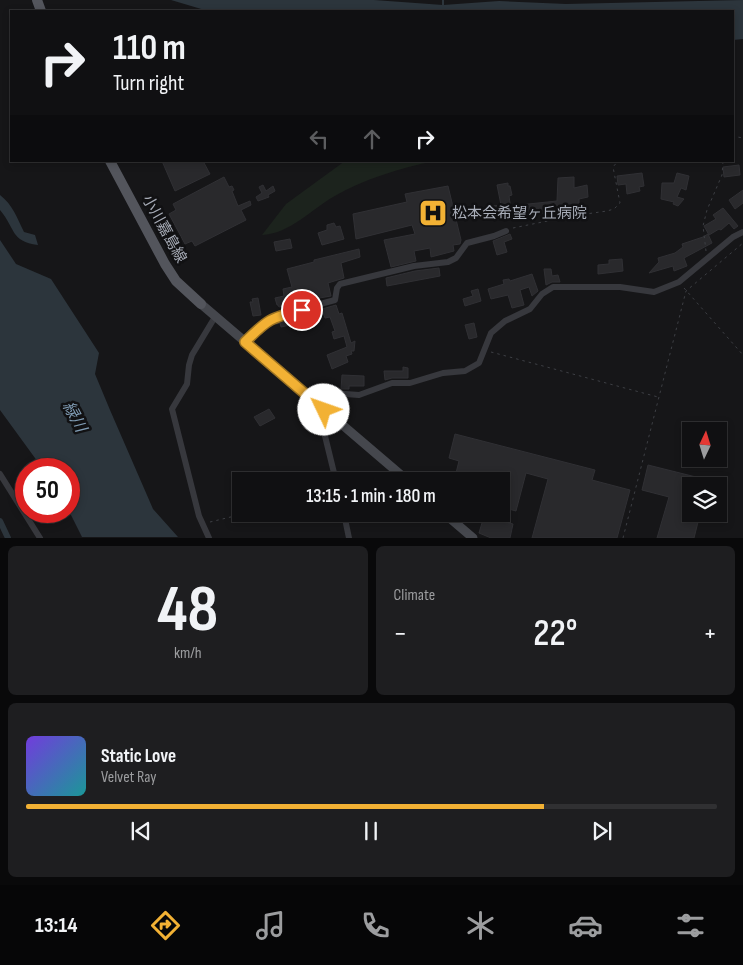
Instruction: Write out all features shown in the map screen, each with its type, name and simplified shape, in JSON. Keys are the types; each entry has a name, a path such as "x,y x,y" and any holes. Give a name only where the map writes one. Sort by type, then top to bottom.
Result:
{"main road":[{"name":"小川嘉島線","path":"111,162 176,282 201,304"},
{"path":"201,304 397,472"},
{"path":"454,522 473,538"}],"street":[{"path":"245,342 271,319 335,300 337,288 340,284 414,266 448,262 456,258 467,243 494,236 506,230"},
{"path":"304,391 359,394 392,383 410,383 443,373 465,371 479,363 491,334 505,321 530,309 542,294 553,288 620,287 654,292 679,282 743,232"},
{"path":"209,538 199,516 172,409 187,384 192,355 216,317"},
{"path":"334,472 325,436 335,419"},
{"path":"0,474 40,538"},
{"path":"346,522 349,538"}],"path":[{"path":"506,230 614,209 620,203 613,167 617,162"},
{"path":"708,259 702,236 702,226 706,210 722,175 723,162"},
{"path":"622,538 686,291 743,243"},
{"path":"679,282 743,354"},
{"path":"485,350 658,397"},
{"path":"204,524 232,517"}],"shaded area":[{"path":"344,162 431,162 396,171 357,185 333,197 291,226 272,234 262,235 286,204"}],"water":[{"path":"171,0 374,0 443,5 499,1 566,4 743,0 743,39 734,40 734,10 205,10"},
{"path":"0,195 11,207 24,232 35,235 38,245 22,241 18,237 0,210"},
{"name":"緑川","path":"0,240 16,264 51,279 99,353 95,374 110,410 153,509 178,537 82,537 75,523 80,523 80,458 35,458 0,410"}],"building":[{"path":"162,162 204,162 210,174 175,191"},
{"path":"739,165 740,175 724,177 723,167"},
{"path":"642,173 644,186 639,187 640,191 627,194 626,184 618,185 617,176"},
{"path":"677,173 689,176 686,190 681,188 677,197 684,199 678,206 673,204 674,202 661,199 662,183 674,183"},
{"path":"224,177 229,187 232,186 234,190 232,191 238,206 250,201 251,205 241,210 246,220 195,246 192,241 185,244 169,214 176,210 173,204"},
{"path":"574,177 574,188 587,185 588,197 579,199 579,203 573,204 574,211 520,215 519,205 557,201 558,178"},
{"path":"508,183 512,195 509,196 511,210 507,211 508,218 494,220 492,206 501,205 497,185"},
{"path":"263,185 266,191 273,186 275,191 268,195 269,197 258,201 256,197 262,193 259,187"},
{"path":"448,186 461,240 460,244 453,245 454,251 431,257 430,248 414,251 416,261 391,267 384,240 415,234 412,225 356,239 353,214 407,202 405,194"},
{"path":"743,190 743,203 735,209 729,200"},
{"path":"723,208 738,226 734,229 729,223 721,230 719,229 709,235 704,226 716,219 713,215"},
{"path":"334,223 336,227 340,226 344,239 322,245 318,233 327,230 327,225"},
{"path":"510,234 512,239 504,242 507,252 497,255 493,241"},
{"path":"708,234 712,243 684,258 687,266 674,271 673,266 649,273 659,262 658,258 675,253 683,247 682,244"},
{"path":"290,239 292,248 276,251 274,242"},
{"path":"359,249 360,257 341,263 344,278 328,283 331,296 308,300 308,302 297,305 297,303 279,307 277,305 275,298 284,296 283,289 292,287 287,269"},
{"path":"622,259 623,271 598,274 598,265 609,264 609,260"},
{"path":"439,268 440,276 387,286 386,278 415,271"},
{"path":"544,269 551,269 552,276 558,275 560,282 552,282 546,285"},
{"path":"532,274 538,291 532,296 529,287 520,290 524,305 512,308 508,295 491,299 488,289 504,284 503,280 509,279 510,281"},
{"path":"478,289 481,301 465,306 463,299 473,296 471,291"},
{"path":"258,298 261,315 253,316 250,302 253,302 252,299"},
{"path":"336,305 339,314 342,313 351,343 355,341 354,351 351,351 352,354 346,356 348,362 332,369 327,355 347,347 344,336 334,339 332,332 335,331 330,317 325,318 322,309"},
{"path":"297,315 299,323 281,327 280,323 276,324 278,321"},
{"path":"474,323 477,337 469,339 465,325"},
{"path":"403,367 408,368 408,378 385,380 384,371 403,371"},
{"path":"342,375 364,376 364,386 349,386 349,389 341,389"},
{"path":"269,409 275,418 260,426 254,417"},
{"path":"455,434 595,470 592,480 630,490 617,538 532,538 548,479 526,473 516,511 510,509 510,472 456,472 459,461 449,458"},
{"path":"648,465 696,477 682,477 682,522 698,522 694,538 657,538 669,497 642,490"},
{"path":"482,522 506,522 513,524 510,538 491,538 479,533"}],"waterway":[{"path":"443,0 443,10"},
{"path":"0,521 8,538"}],"place":[{"name":"松本会希望ヶ丘病院","path":"433,213"}],"route":[{"path":"302,310 276,316 266,321 245,342 324,410"}]}
